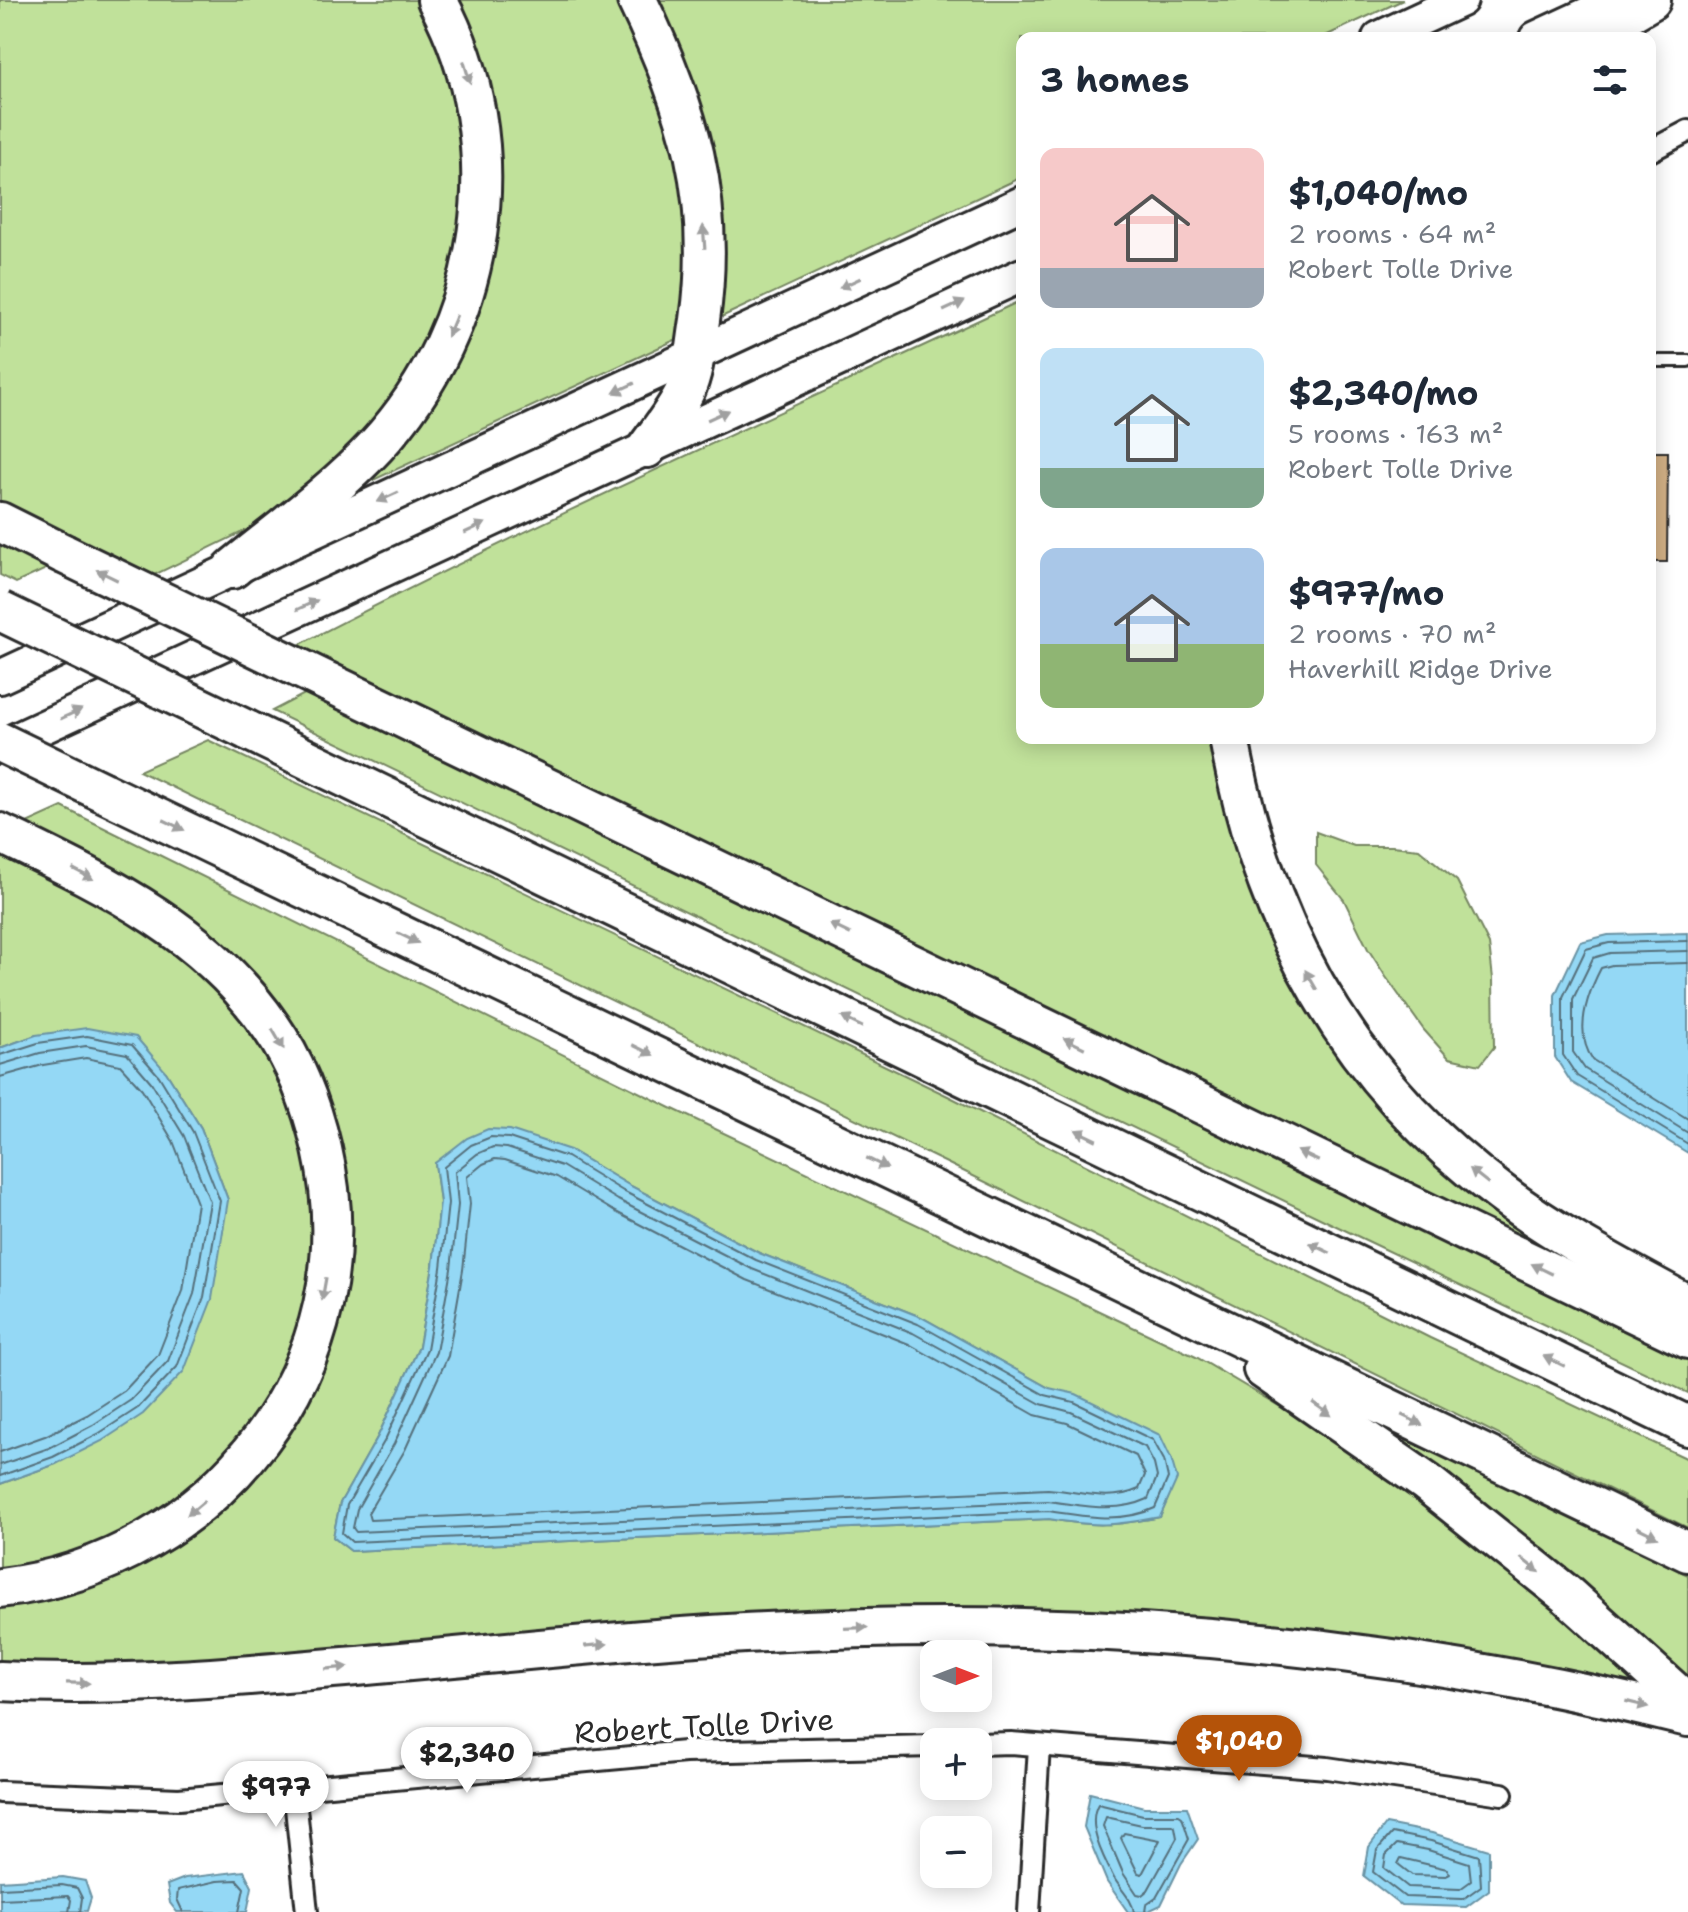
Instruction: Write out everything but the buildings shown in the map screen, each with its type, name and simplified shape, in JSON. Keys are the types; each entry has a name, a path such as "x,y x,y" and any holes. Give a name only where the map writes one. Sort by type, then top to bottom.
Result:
{"highway":[{"path":"232,569 334,486 377,445 419,391 460,308 479,226 481,145 471,84 451,26 437,0"},
{"path":"637,0 668,65 689,126 701,189 705,252 691,376 684,394 647,448"},
{"path":"1596,32 1651,0"},
{"path":"0,522 1688,1339"},
{"path":"0,611 1624,1395 1688,1423"},
{"path":"0,744 1688,1552"},
{"path":"1230,744 1252,839 1284,927 1324,1002 1381,1082 1459,1160 1502,1194 1545,1223 1688,1305"},
{"path":"0,1588 61,1576 103,1563 144,1543 183,1518 219,1489 265,1433 293,1388 320,1312 331,1233 327,1169 309,1100 273,1029 246,993 216,960 178,930 76,870 6,836"},
{"path":"1165,1301 1426,1482 1566,1594 1688,1704"},
{"path":"0,1681 155,1682 763,1632 992,1626 1158,1634 1321,1648 1437,1664 1586,1692 1688,1717"}],"main road":[{"path":"1392,32 1461,0"},
{"path":"1549,32 1618,0"},
{"path":"0,677 1016,206"},
{"path":"0,744 1016,278"}],"street":[{"path":"1656,148 1688,131"},
{"path":"992,1744 1327,1768 1502,1794"},
{"name":"Robert Tolle Drive","path":"0,1792 179,1799 685,1752 920,1746"},
{"path":"1029,1912 1039,1746"},
{"path":"294,1789 307,1912"}],"lane":[{"path":"1656,361 1688,361"}],"green space":[{"path":"0,0 428,0 465,99 459,280 370,438 257,525 148,578 0,503"},
{"path":"448,0 630,0 683,131 690,333 354,489 476,284"},
{"path":"651,0 1403,0 1334,32 1016,32 1016,180 717,319"},
{"path":"1016,303 1016,744 1224,744 1343,1043 1688,1329 291,649 563,514"},
{"path":"0,535 59,563 16,583 0,575"},
{"path":"314,689 1688,1346 1688,1393 272,711"},
{"path":"208,740 950,1097 1430,1338 1688,1459 1688,1528 957,1168 139,771"},
{"path":"62,807 673,1109 1196,1357 1357,1452 1474,1537 1645,1687 1483,1653 1318,1630 1153,1615 987,1609 178,1665 0,1666 0,1595 174,1535 334,1315 294,1035 18,827","holes":["570,1150 627,1184 759,1253 921,1317 1049,1388 1168,1498 1160,1517 1104,1524 1049,1519 351,1551 333,1537 340,1503 378,1436 419,1347 440,1202 435,1163"]},
{"path":"1316,832 1354,846 1419,849 1457,881 1489,944 1494,1047 1480,1065 1449,1058 1424,1030 1386,977 1344,900 1316,865"},
{"path":"0,849 62,880 175,948 258,1033 297,1112 318,1232 301,1338 248,1440 137,1537 0,1577 0,1484 56,1464 228,1200 201,1128 166,1072 36,1035 0,1048"},
{"path":"1410,1439 1688,1575 1688,1688 1402,1444"}],"water":[{"path":"1688,933 1688,1153 1571,1082 1555,1057 1555,995 1580,942 1608,935"},
{"path":"87,1028 136,1037 166,1072 201,1128 228,1200 212,1299 184,1371 143,1414 102,1441 56,1464 0,1484 0,1048 36,1035"},
{"path":"488,1129 510,1130 570,1150 627,1184 759,1253 921,1317 1049,1388 1076,1394 1160,1435 1177,1479 1160,1517 1104,1524 1049,1519 351,1551 333,1537 340,1503 378,1436 419,1347 440,1202 435,1163 467,1138"},
{"path":"1090,1793 1144,1807 1187,1807 1198,1839 1181,1864 1161,1905 1146,1912 1128,1912 1107,1882 1084,1827"},
{"path":"1386,1824 1432,1833 1489,1850 1489,1890 1466,1907 1401,1905 1364,1876 1369,1847"},
{"path":"244,1871 252,1887 247,1912 177,1912 170,1903 167,1885 185,1878"},
{"path":"63,1877 85,1881 91,1898 87,1911 0,1912 0,1881"}]}
